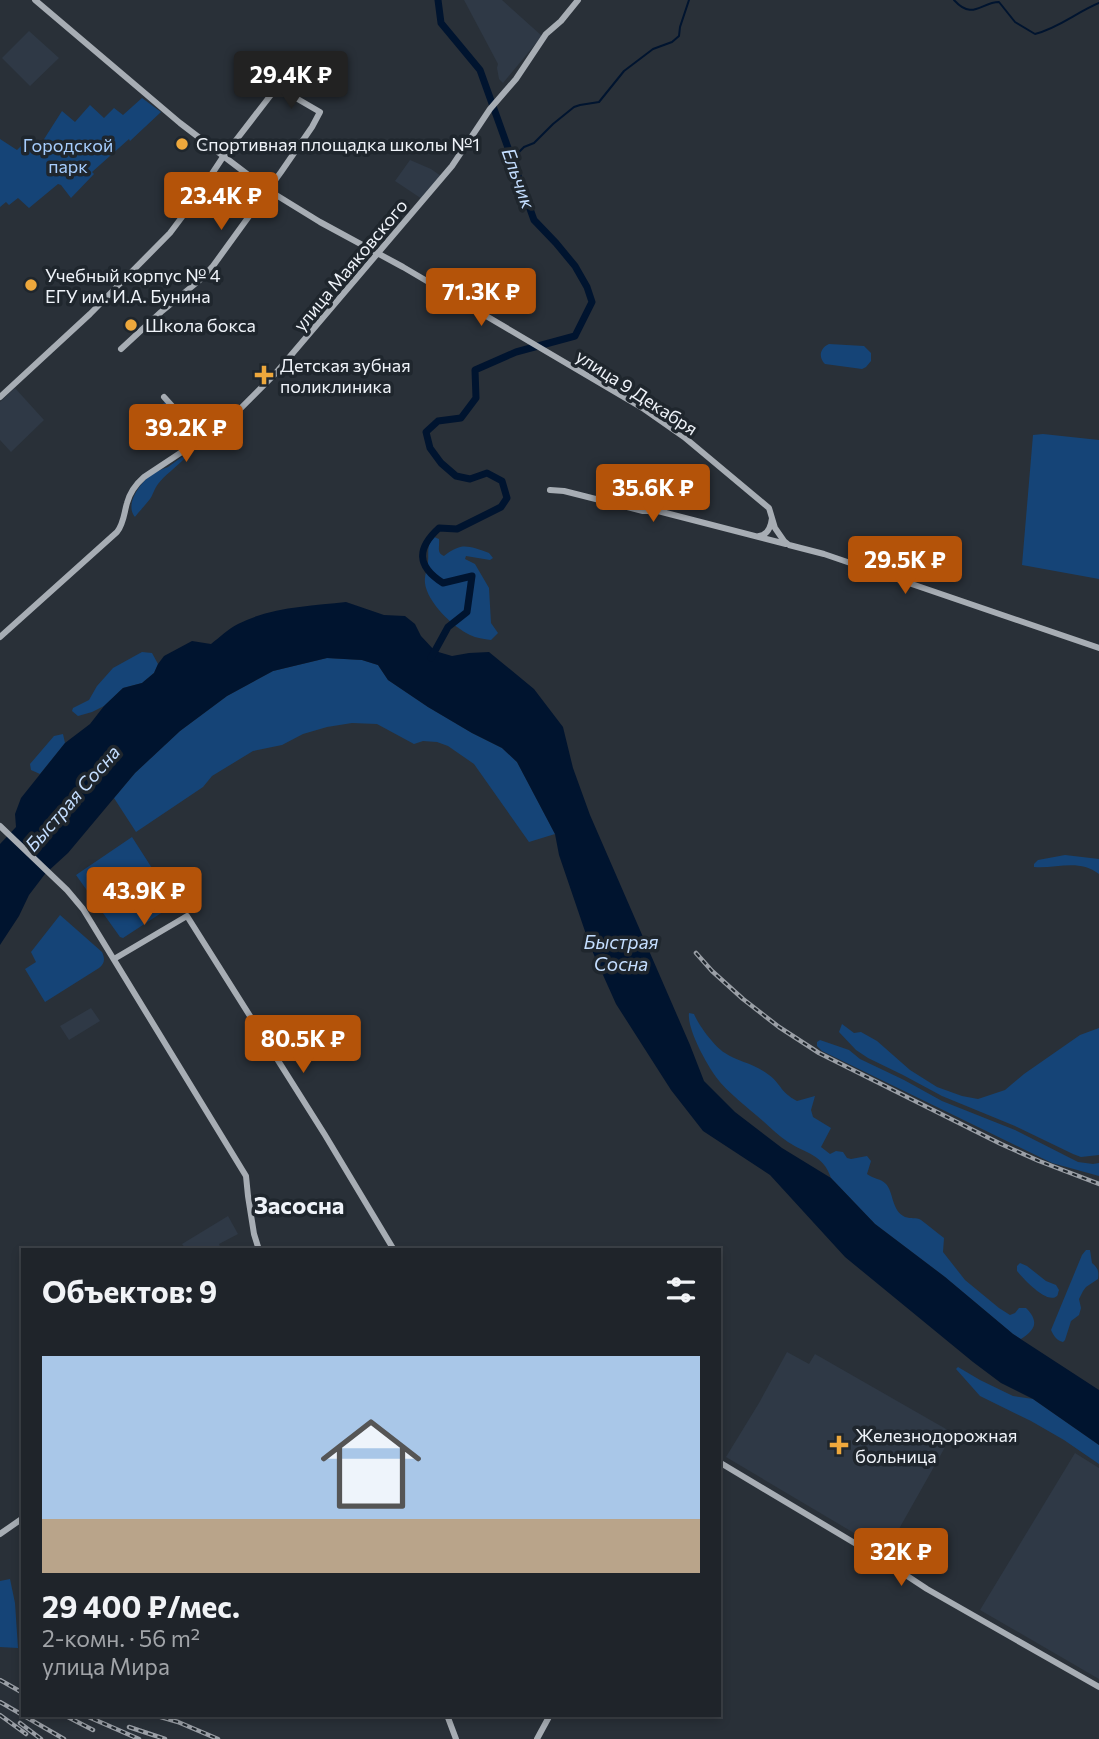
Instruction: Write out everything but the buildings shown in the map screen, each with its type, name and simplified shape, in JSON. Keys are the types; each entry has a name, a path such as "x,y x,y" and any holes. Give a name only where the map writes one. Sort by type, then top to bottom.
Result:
{"street":[{"name":"улица 9 Декабря","path":"35,0 173,117 268,190 573,366 667,424 769,508 772,517"},
{"name":"улица Маяковского","path":"0,637 117,532 121,527 128,498 139,481 227,422 275,374 452,166 490,109 516,79 546,34 561,22 578,0"},
{"path":"0,397 90,314 170,233 276,87 320,112 224,252 201,279 121,349"},
{"path":"164,397 201,438"},
{"path":"550,490 572,492 643,511 658,511 824,554 1099,648"},
{"path":"757,536 768,531 772,517"},
{"path":"772,517 779,535 789,545"},
{"path":"0,826 67,890 95,926 246,1176 258,1248"},
{"path":"114,959 187,916 393,1248"},
{"path":"721,1463 928,1589 1099,1687"},
{"path":"0,1534 21,1519"},
{"path":"448,1717 456,1739"},
{"path":"537,1739 549,1717"}],"shaded area":[{"path":"464,0 502,0 542,36 503,83 499,79 498,64"},
{"path":"29,31 59,58 30,86 2,58"},
{"path":"410,160 441,176 422,199 395,181"},
{"path":"15,388 44,420 11,452 0,440 0,402"},
{"path":"91,1008 100,1021 69,1040 60,1026"},
{"path":"228,1216 238,1234 219,1244 221,1248 185,1248 182,1244"},
{"name":"Железнодорожная больница","path":"787,1352 809,1364 815,1354 953,1433 886,1552 726,1457"},
{"path":"1075,1453 1099,1468 1099,1679 980,1610"}],"green space":[{"name":"Городской парк","path":"142,98 161,112 92,172 94,174 71,198 58,184 29,208 18,198 9,205 6,202 0,207 0,139 17,150 31,136 39,147 62,111 75,122 90,105 104,118 114,108 123,115"},
{"path":"829,344 864,346 871,353 871,361 862,369 825,364 821,353"},
{"path":"165,402 186,425 174,415 185,428 172,439 164,431 157,436 143,421"},
{"path":"1033,435 1099,440 1099,579 1022,565"},
{"path":"182,457 185,458 161,481 135,517 131,506 143,482"},
{"path":"434,537 439,539 439,551 444,556 465,547 489,553 493,558 490,560 466,556 465,559 475,564 489,588 491,623 498,633 491,640 463,631 442,613 430,598 425,580 429,546"},
{"path":"142,652 152,653 158,664 154,673 142,683 123,688 104,706 92,712 78,716 72,711 89,700 113,668"},
{"path":"327,658 362,660 378,665 388,680 428,707 502,748 517,762 555,834 529,842 474,764 448,746 423,741 414,744 377,724 352,723 327,727 303,734 282,745 253,751 212,776 203,787 136,832 114,798 135,773 180,731 227,696 273,671"},
{"path":"63,734 65,743 40,774 31,770 30,764 54,736"},
{"path":"132,837 175,904 123,938 76,875"},
{"path":"1065,855 1099,859 1099,874 1084,866 1075,865 1034,867 1038,860"},
{"path":"60,915 102,952 104,961 99,968 45,1002 25,969 36,962 31,952"},
{"path":"689,1013 694,1014 707,1035 721,1050 763,1071 791,1098 797,1101 815,1096 811,1110 813,1117 831,1128 821,1147 830,1154 843,1152 851,1159 867,1156 871,1161 867,1174 886,1184 900,1214 921,1220 944,1238 943,1252 965,1280 999,1308 1010,1315 1019,1308 1026,1308 1033,1317 1033,1329 1021,1339 1013,1334 945,1277 875,1224 831,1178 819,1159 785,1140 732,1094 716,1077 703,1055 691,1028"},
{"path":"842,1024 854,1033 861,1032 877,1041 910,1070 937,1087 978,1099 1005,1090 1080,1035 1099,1028 1099,1155 1081,1157 1073,1154 1015,1126 942,1096 856,1050 839,1032"},
{"path":"820,1040 849,1050 860,1059 942,1101 1015,1130 1078,1162 1099,1163 1099,1176 1052,1163 822,1051 817,1046"},
{"path":"1086,1250 1090,1250 1092,1263 1098,1270 1098,1279 1083,1291 1079,1299 1079,1315 1071,1321 1063,1342 1056,1338 1051,1330"},
{"path":"1020,1263 1056,1285 1059,1290 1057,1296 1047,1297 1030,1284 1017,1271"},
{"path":"958,1367 1013,1396 1033,1399 1099,1445 1099,1464 1031,1421 980,1396 956,1369"},
{"path":"10,1579 15,1603 18,1648 0,1647 0,1581"}],"water":[{"name":"Быстрая Сосна","path":"346,602 384,615 405,616 415,624 421,636 435,651 452,656 489,652 534,689 563,727 573,768 590,815 704,1081 735,1112 782,1148 831,1178 875,1224 945,1277 1013,1334 1099,1390 1099,1445 1033,1399 1001,1383 973,1362 845,1257 770,1175 703,1131 671,1090 616,1004 590,946 559,855 555,834 517,762 502,748 428,707 388,680 378,665 362,660 327,658 273,671 227,696 180,731 135,773 68,853 45,874 29,895 0,945 0,844 16,827 15,814 21,798 65,743 90,724 123,688 142,683 154,673 164,656 192,641 211,644 234,626 264,614"}],"waterway":[{"name":"Ельчик","path":"431,658 448,627 467,612 472,576 443,583 428,570 424,563 423,550 439,528 457,529 501,507 507,498 502,481 487,473 470,479 456,476 441,463 430,448 426,432 438,421 461,418 476,398 475,370 516,352 575,336 592,302 575,266 534,220 480,70 441,23 438,0"},
{"path":"512,159 574,107 599,102 624,71 653,49 672,42 679,36 689,0"},
{"path":"954,0 972,10 999,2 1015,22 1035,34 1099,3"}],"railway":[{"path":"696,953 743,999 819,1053 1001,1144 1099,1184"},
{"path":"0,1680 21,1692"},
{"path":"0,1702 21,1714"},
{"path":"0,1715 26,1734"},
{"path":"26,1717 64,1739"},
{"path":"68,1717 93,1730"},
{"path":"89,1717 139,1739"},
{"path":"161,1717 218,1739"},
{"path":"20,1723 41,1739"},
{"path":"129,1727 165,1739"}],"place":[{"name":"Спортивная площадка школы №1","path":"182,144"},
{"name":"Учебный корпус № 4 ЕГУ им. И.А. Бунина","path":"31,285"},
{"name":"Школа бокса","path":"131,325"},
{"name":"Детская зубная поликлиника","path":"264,375"},
{"name":"Железнодорожная больница","path":"839,1445"}],"district":[{"name":"Засосна","path":"299,1204"}]}
